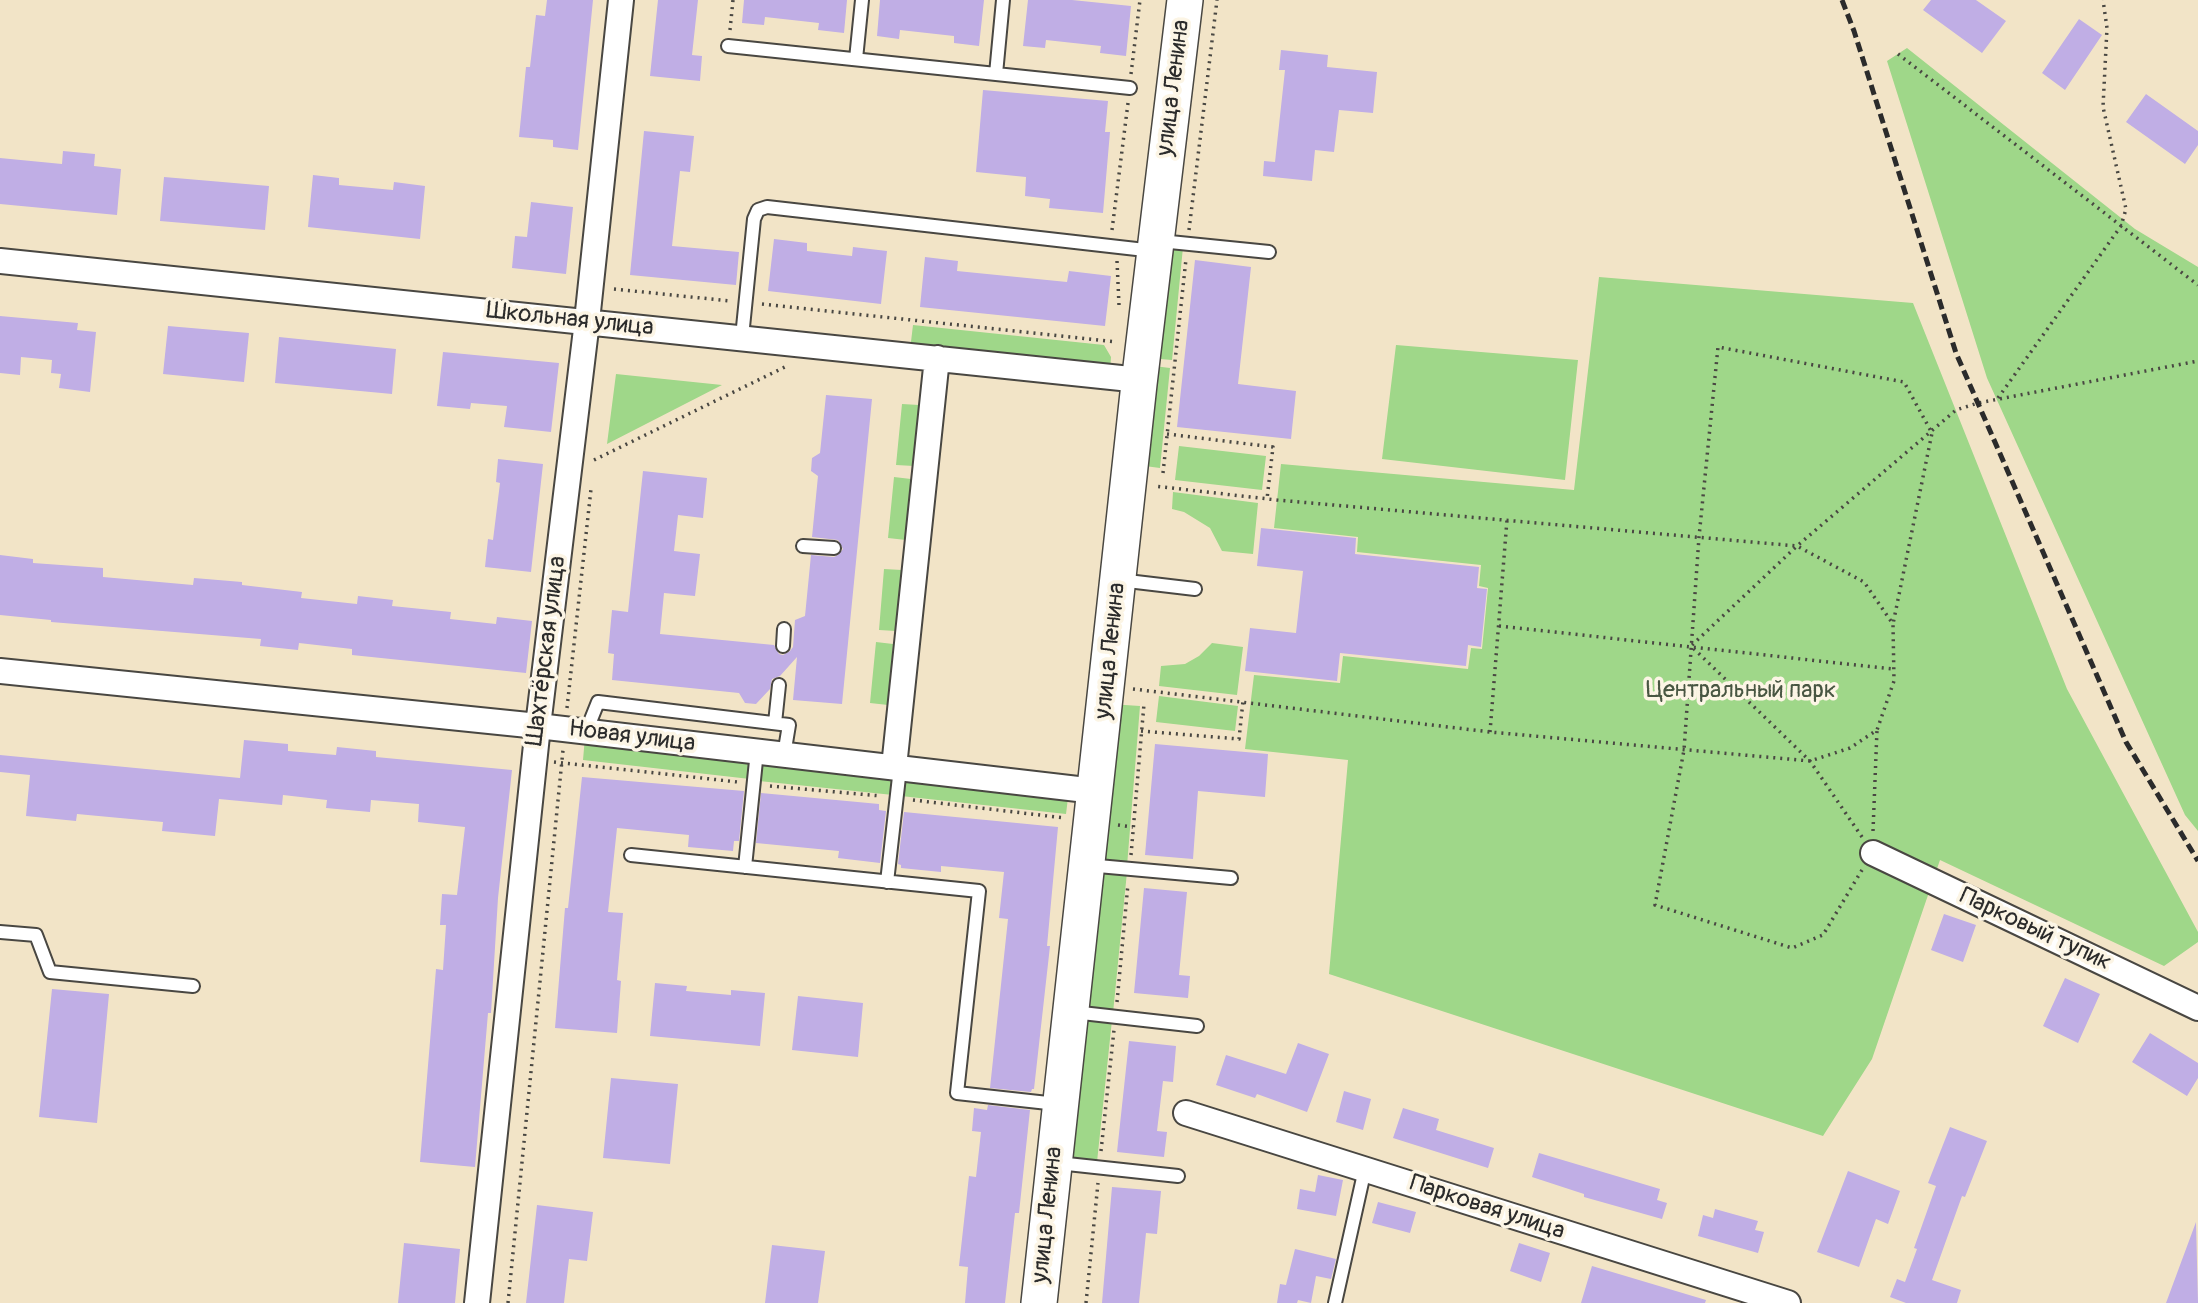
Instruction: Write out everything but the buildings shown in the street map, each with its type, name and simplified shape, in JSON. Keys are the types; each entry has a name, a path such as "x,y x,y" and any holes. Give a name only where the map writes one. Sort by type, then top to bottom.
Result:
{"street":[{"name":"Шахтёрская улица","path":"477,1303 538,726 598,323 621,0"},
{"name":"улица Ленина","path":"1039,1303 1071,1012 1074,937 1087,865 1119,580 1128,483 1127,378 1155,246 1185,0"},
{"name":"Школьная улица","path":"0,261 1127,378"},
{"path":"897,768 937,358"},
{"name":"Новая улица","path":"0,671 538,726 897,768 1094,806"},
{"name":"Парковый тупик","path":"1873,853 2198,1008"},
{"name":"Парковая улица","path":"1186,1113 1788,1303"}],"lane":[{"path":"856,59 862,0"},
{"path":"996,74 1003,0"},
{"path":"728,46 1130,88"},
{"path":"742,337 754,219 758,210 767,207 1110,246 1269,252"},
{"path":"803,546 834,548"},
{"path":"1119,580 1195,589"},
{"path":"783,646 785,629"},
{"path":"775,723 779,685"},
{"path":"575,731 598,702 789,725 784,755"},
{"path":"745,867 757,751"},
{"path":"887,882 897,798 897,768"},
{"path":"631,855 979,891 957,1093 1061,1104"},
{"path":"1087,865 1231,878"},
{"path":"0,932 36,935 50,972 193,986"},
{"path":"1071,1012 1197,1026"},
{"path":"1054,1162 1178,1176"},
{"path":"1335,1303 1365,1169"}],"path":[{"path":"728,46 733,0"},
{"path":"1119,316 1119,264 1110,246 1140,0"},
{"path":"1997,399 2121,226 2126,209 2103,107 2107,28 2103,0"},
{"path":"1898,54 2198,285"},
{"path":"598,323 614,289 1119,342 1127,378"},
{"path":"1717,347 1904,382 1932,433 1893,625 1894,681 1877,730 1873,853 1823,935 1792,948 1655,905 1684,750 1699,537 1717,347"},
{"path":"1691,646 1797,547 1956,410 1997,399 2198,361"},
{"path":"596,447 594,460 792,363"},
{"path":"1167,434 1273,447 1267,499"},
{"path":"1128,483 1267,499 1797,547 1864,582 1893,625"},
{"path":"508,1303 562,762 575,731 592,487"},
{"path":"1490,732 1507,520"},
{"path":"1499,626 1894,669"},
{"path":"1691,646 1810,761 1873,853"},
{"path":"1107,685 1490,732 1810,761 1850,748 1877,730"},
{"path":"1141,731 1239,739 1243,701"},
{"path":"1086,1303 1144,704"},
{"path":"534,760 897,798 1094,806 1133,827"}],"green space":[{"path":"1907,48 2135,229 2198,267 2198,831 2185,815 1987,378 1887,61"},
{"path":"1161,245 1183,247 1172,360 1148,358"},
{"name":"Центральный парк","path":"1599,277 1913,303 2067,689 2198,932 2198,942 2164,966 1940,860 1872,1059 1823,1136 1329,974 1348,760 1245,749 1254,675 1340,683 1343,656 1468,669 1471,648 1482,649 1488,588 1479,586 1481,565 1357,552 1358,537 1274,528 1281,464 1574,490"},
{"path":"913,325 1104,345 1111,357 1110,372 910,350"},
{"path":"1396,345 1578,360 1565,480 1382,459"},
{"path":"1146,365 1170,368 1160,468 1137,465"},
{"path":"616,374 722,385 607,444"},
{"path":"902,404 919,405 914,466 896,465"},
{"path":"1179,446 1266,456 1262,490 1175,480"},
{"path":"894,477 911,479 906,540 888,538"},
{"path":"1173,492 1258,503 1253,554 1222,551 1210,528 1184,512 1172,509"},
{"path":"884,569 902,570 896,631 879,630"},
{"path":"876,642 893,644 888,705 870,703"},
{"path":"1212,643 1243,647 1237,695 1159,686 1161,666 1185,664 1199,656"},
{"path":"1159,696 1238,706 1235,731 1156,722"},
{"path":"1110,704 1140,706 1127,866 1093,863"},
{"path":"585,737 752,758 750,779 583,760"},
{"path":"761,757 896,772 893,795 759,781"},
{"path":"903,773 1069,790 1066,814 901,796"},
{"path":"1093,868 1127,872 1113,1013 1077,1009"},
{"path":"1077,1016 1112,1020 1097,1162 1061,1158"}],"railway":[{"path":"1842,0 1956,353 2126,742 2198,861"}]}
